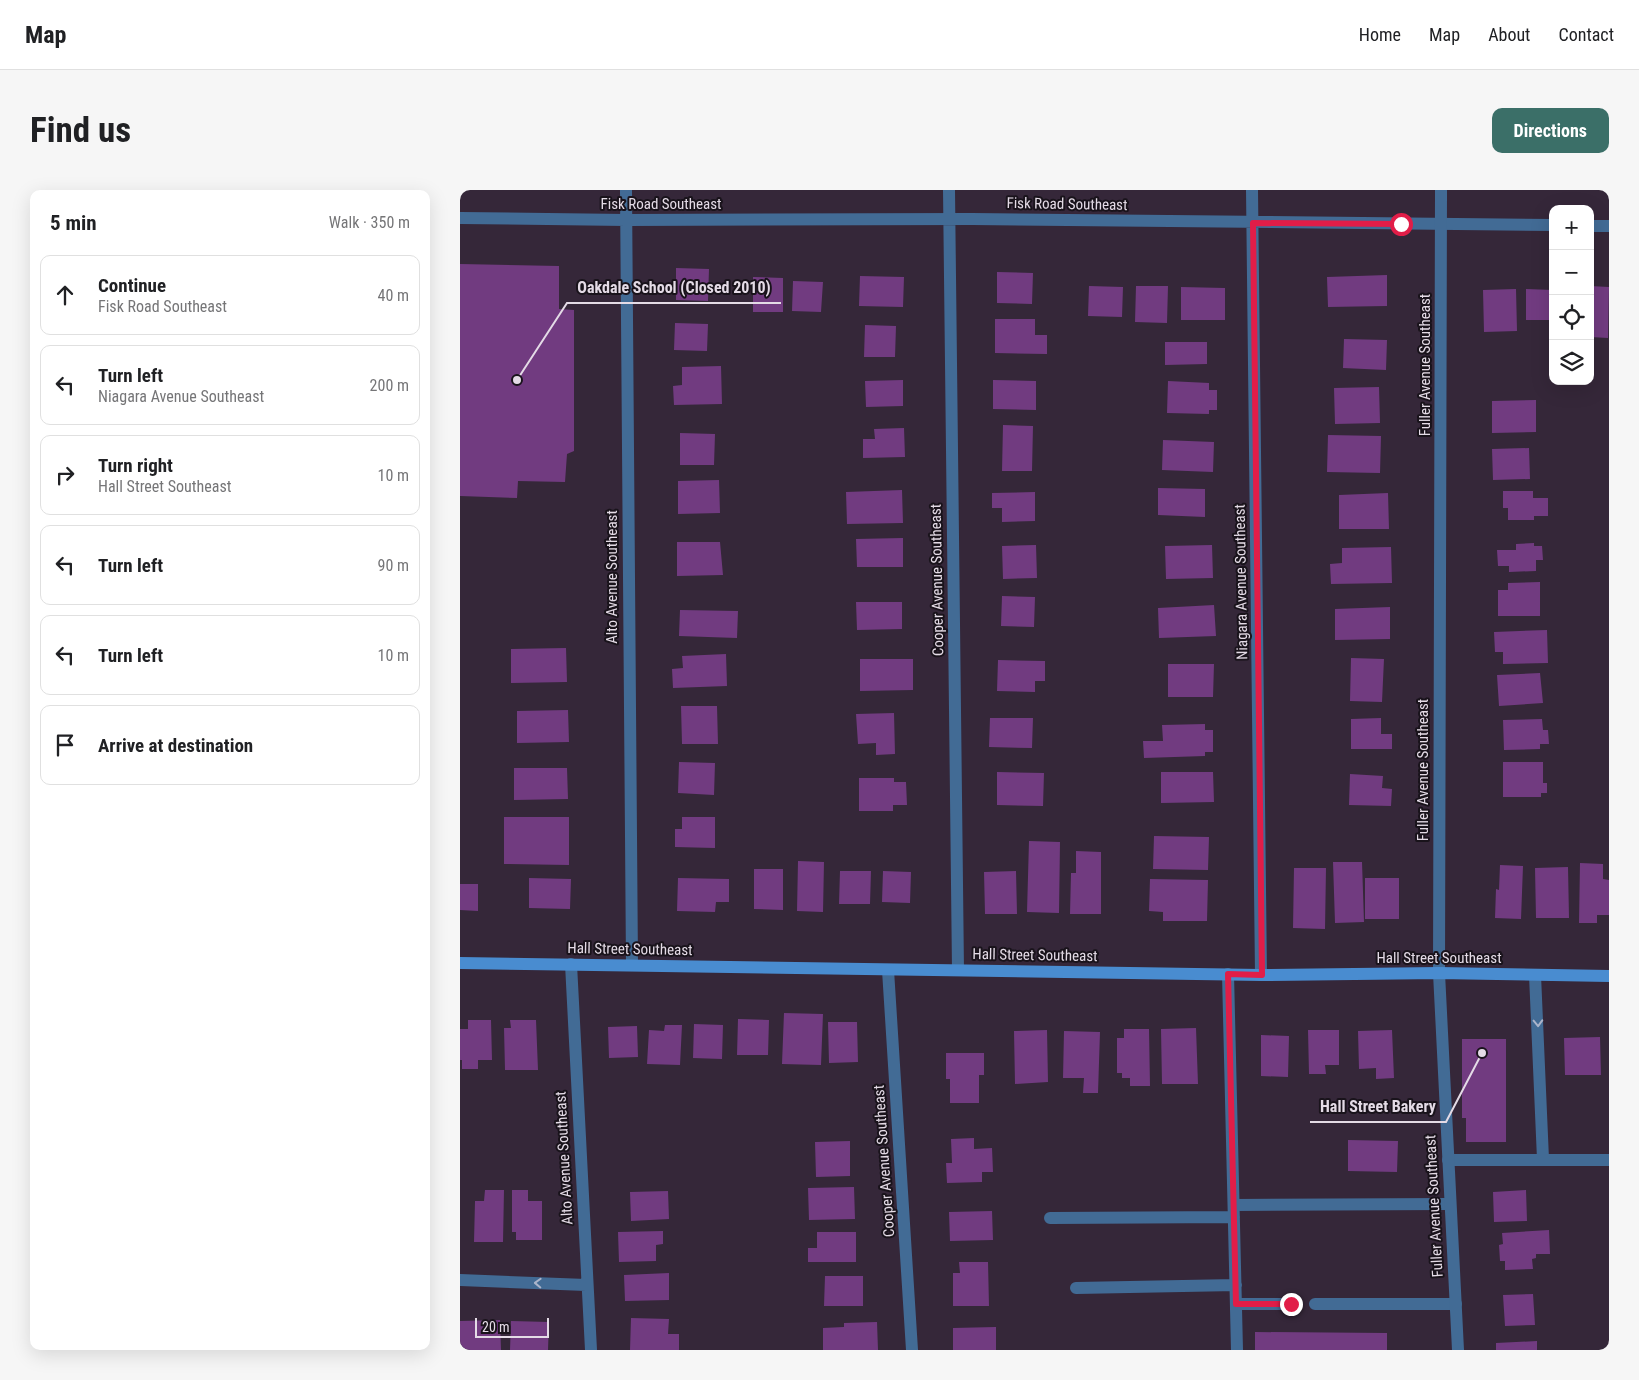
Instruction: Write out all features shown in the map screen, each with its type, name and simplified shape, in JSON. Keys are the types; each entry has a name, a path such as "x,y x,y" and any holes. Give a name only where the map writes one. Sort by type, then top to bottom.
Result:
{"main road":[{"name":"Hall Street Southeast","path":"460,963 1262,975 1439,973 1609,976"}],"street":[{"name":"Alto Avenue Southeast","path":"626,190 632,965"},
{"name":"Cooper Avenue Southeast","path":"949,190 958,970"},
{"name":"Niagara Avenue Southeast","path":"1252,190 1262,975"},
{"name":"Fuller Avenue Southeast","path":"1441,190 1439,973 1458,1350"},
{"name":"Fisk Road Southeast","path":"460,218 626,220 949,219 1549,225"},
{"path":"1594,226 1609,226"},
{"name":"Alto Avenue Southeast","path":"571,964 586,1285 591,1350"},
{"name":"Cooper Avenue Southeast","path":"888,970 912,1350"},
{"path":"1228,974 1237,1350"},
{"path":"1535,975 1543,1160"},
{"path":"1448,1160 1609,1160"},
{"path":"1050,1218 1450,1204"},
{"path":"460,1280 586,1285"},
{"path":"1076,1288 1236,1285"},
{"path":"1236,1304 1291,1304"},
{"path":"1315,1304 1456,1304"}],"building":[{"path":"460,264 559,266 559,309 574,310 574,451 567,454 565,482 518,481 517,498 460,496"},
{"path":"676,268 709,269 708,301 676,300"},
{"path":"997,272 1033,273 1032,304 997,303"},
{"path":"1387,275 1387,306 1328,307 1327,277"},
{"path":"860,276 904,277 903,307 859,306"},
{"path":"753,277 783,278 783,312 753,312"},
{"path":"793,281 823,282 821,312 792,311"},
{"path":"1089,286 1123,287 1122,317 1088,316"},
{"path":"1136,286 1168,286 1167,323 1135,322"},
{"path":"1594,286 1609,287 1608,338 1594,337"},
{"path":"1181,287 1225,288 1225,320 1181,320"},
{"path":"1516,289 1517,331 1484,332 1483,290"},
{"path":"1526,289 1549,290 1549,320 1526,320"},
{"path":"995,319 1035,319 1035,335 1047,335 1047,354 995,353"},
{"path":"675,323 708,324 707,351 674,350"},
{"path":"865,325 896,326 895,357 864,357"},
{"path":"1344,339 1387,340 1386,370 1343,368"},
{"path":"1165,342 1207,342 1207,364 1165,365"},
{"path":"721,366 722,404 674,405 673,386 682,385 682,367"},
{"path":"903,380 903,406 866,407 865,381"},
{"path":"993,380 1036,381 1036,410 993,409"},
{"path":"1168,381 1209,383 1209,390 1217,390 1217,410 1209,410 1209,414 1167,413"},
{"path":"1379,387 1380,423 1335,424 1334,388"},
{"path":"1536,400 1536,432 1492,433 1492,401"},
{"path":"1003,425 1033,426 1032,471 1002,471"},
{"path":"904,428 905,457 863,458 863,439 875,439 874,429"},
{"path":"680,433 715,434 714,465 680,465"},
{"path":"1328,435 1381,436 1380,473 1327,472"},
{"path":"1163,440 1214,442 1213,472 1162,470"},
{"path":"1529,448 1530,479 1493,480 1492,449"},
{"path":"719,480 720,513 678,514 678,481"},
{"path":"1158,488 1205,489 1205,517 1158,515"},
{"path":"902,490 903,523 847,524 846,492"},
{"path":"1503,491 1533,491 1533,498 1548,498 1548,516 1534,516 1534,520 1508,520 1508,508 1503,508"},
{"path":"1035,492 1035,521 1002,522 1002,508 992,508 992,493"},
{"path":"1388,493 1389,529 1339,529 1339,495"},
{"path":"903,538 903,567 857,567 856,539"},
{"path":"677,542 720,542 723,575 677,576"},
{"path":"1534,543 1534,546 1542,546 1543,560 1536,560 1536,571 1509,572 1509,566 1498,566 1497,550 1516,550 1516,544"},
{"path":"1036,545 1037,578 1003,579 1002,546"},
{"path":"1212,545 1213,578 1166,579 1165,546"},
{"path":"1391,547 1392,583 1331,584 1330,564 1342,563 1342,548"},
{"path":"1540,582 1540,616 1498,616 1498,590 1508,590 1508,583"},
{"path":"1002,596 1035,597 1034,627 1001,626"},
{"path":"856,602 902,602 902,629 857,630"},
{"path":"1214,605 1216,636 1159,638 1158,608"},
{"path":"1390,607 1390,639 1335,640 1335,609"},
{"path":"680,610 738,611 737,638 679,636"},
{"path":"1547,630 1548,663 1503,664 1503,652 1495,652 1494,632"},
{"path":"566,648 567,682 511,683 511,649"},
{"path":"726,654 727,686 673,688 672,669 683,668 682,656"},
{"path":"1351,658 1384,659 1382,702 1350,701"},
{"path":"860,659 913,659 913,690 860,691"},
{"path":"998,660 1045,661 1045,681 1035,681 1035,692 997,691"},
{"path":"1168,664 1214,664 1213,697 1168,697"},
{"path":"1540,673 1543,703 1499,706 1497,675"},
{"path":"681,706 717,706 718,744 682,744"},
{"path":"568,710 569,742 517,743 517,711"},
{"path":"894,713 895,754 876,755 876,743 858,744 856,714"},
{"path":"990,718 1033,718 1032,748 989,747"},
{"path":"1381,718 1381,734 1392,734 1392,749 1351,749 1351,719"},
{"path":"1542,719 1543,730 1548,730 1549,744 1540,744 1540,749 1504,750 1503,720"},
{"path":"1205,724 1205,730 1213,730 1213,752 1205,752 1205,756 1144,758 1143,741 1163,741 1162,725"},
{"path":"679,762 715,763 714,795 678,793"},
{"path":"1503,762 1543,762 1543,783 1547,783 1547,793 1541,793 1541,797 1503,797"},
{"path":"514,768 567,768 568,799 514,800"},
{"path":"997,772 1044,773 1043,806 997,805"},
{"path":"1161,772 1213,772 1214,802 1161,803"},
{"path":"1350,774 1383,776 1382,788 1392,789 1391,806 1349,805"},
{"path":"859,778 894,778 894,782 906,782 907,805 893,805 893,811 859,811"},
{"path":"504,817 569,817 569,865 504,864"},
{"path":"682,817 715,817 715,848 675,847 675,829 682,829"},
{"path":"1154,836 1209,837 1208,870 1153,869"},
{"path":"1029,841 1060,842 1059,913 1027,912"},
{"path":"1076,851 1101,852 1101,914 1070,914 1071,873 1076,873"},
{"path":"798,861 824,862 823,912 797,911"},
{"path":"1333,862 1362,862 1364,922 1335,923"},
{"path":"1580,863 1603,864 1603,879 1609,880 1609,915 1597,915 1597,923 1579,923"},
{"path":"1500,865 1523,866 1521,919 1495,918 1496,889 1499,890"},
{"path":"1568,867 1569,918 1536,918 1535,868"},
{"path":"1294,868 1326,868 1325,929 1293,928"},
{"path":"754,869 783,869 783,910 754,909"},
{"path":"840,871 871,871 870,904 839,904"},
{"path":"883,871 911,872 910,903 882,902"},
{"path":"1016,871 1017,914 985,914 984,872"},
{"path":"529,878 571,879 570,909 529,908"},
{"path":"678,878 729,879 729,902 716,902 715,912 677,911"},
{"path":"1365,878 1399,878 1399,919 1365,919"},
{"path":"1150,879 1208,880 1207,921 1163,921 1163,912 1149,911"},
{"path":"460,884 478,884 478,911 460,910"},
{"path":"784,1013 823,1014 821,1065 782,1064"},
{"path":"738,1019 769,1020 768,1055 737,1055"},
{"path":"468,1020 491,1020 492,1060 478,1060 478,1069 462,1069 462,1060 460,1060 460,1029 468,1029"},
{"path":"510,1020 536,1020 538,1070 505,1070 504,1028 511,1028"},
{"path":"828,1022 857,1022 858,1062 829,1063"},
{"path":"694,1024 723,1025 722,1059 693,1058"},
{"path":"665,1025 682,1025 680,1065 647,1064 649,1030 664,1031"},
{"path":"637,1026 638,1057 609,1058 608,1027"},
{"path":"1196,1028 1198,1084 1162,1084 1161,1029"},
{"path":"1124,1029 1149,1029 1150,1086 1130,1086 1130,1078 1122,1078 1122,1073 1117,1073 1117,1038 1124,1038"},
{"path":"1047,1030 1048,1082 1015,1084 1014,1031"},
{"path":"1308,1030 1339,1030 1339,1065 1325,1065 1326,1074 1309,1074"},
{"path":"1392,1030 1394,1078 1376,1079 1376,1068 1359,1069 1358,1031"},
{"path":"1064,1031 1100,1032 1098,1093 1083,1093 1084,1078 1063,1078"},
{"path":"1261,1035 1289,1036 1288,1077 1261,1076"},
{"path":"1600,1037 1601,1075 1565,1075 1564,1038"},
{"path":"1462,1039 1506,1039 1506,1142 1466,1142 1466,1118 1462,1118"},
{"path":"946,1053 984,1053 984,1075 979,1075 979,1103 950,1103 950,1079 946,1079"},
{"path":"974,1138 974,1149 992,1148 993,1172 982,1172 982,1182 947,1183 946,1163 952,1163 951,1139"},
{"path":"1348,1140 1398,1141 1397,1172 1348,1171"},
{"path":"850,1141 850,1176 816,1177 815,1142"},
{"path":"854,1187 855,1219 809,1220 808,1188"},
{"path":"485,1190 504,1190 503,1242 474,1242 475,1201 484,1201"},
{"path":"512,1190 528,1190 528,1201 542,1201 542,1240 516,1240 516,1232 512,1232"},
{"path":"1526,1190 1527,1221 1494,1222 1493,1192"},
{"path":"668,1191 669,1219 631,1221 630,1192"},
{"path":"992,1211 993,1240 950,1241 949,1212"},
{"path":"1549,1230 1550,1254 1536,1254 1536,1258 1532,1259 1533,1269 1505,1270 1505,1261 1500,1261 1499,1245 1503,1244 1502,1233"},
{"path":"663,1231 663,1244 656,1245 656,1261 619,1262 618,1232"},
{"path":"817,1232 856,1232 856,1262 808,1262 808,1248 817,1248"},
{"path":"959,1262 988,1262 989,1306 953,1306 953,1273 960,1273"},
{"path":"669,1273 669,1300 625,1301 624,1275"},
{"path":"825,1276 863,1276 863,1306 824,1306"},
{"path":"1533,1294 1535,1325 1505,1326 1503,1295"},
{"path":"631,1318 669,1319 668,1334 679,1334 679,1350 630,1350"},
{"path":"500,1320 501,1350 460,1350 460,1321"},
{"path":"511,1321 549,1322 548,1350 510,1350"},
{"path":"877,1322 878,1350 823,1350 823,1328 844,1327 844,1323"},
{"path":"996,1327 996,1350 953,1350 953,1328"},
{"path":"1255,1332 1387,1333 1387,1350 1255,1350"},
{"path":"1537,1341 1537,1350 1496,1350 1496,1343"}],"place":[{"name":"Oakdale School (Closed 2010)","path":"517,380"},
{"name":"Hall Street Bakery","path":"1482,1053"}],"route":[{"path":"1291,1304 1236,1304 1228,974 1262,975 1253,223 1401,224"}]}
